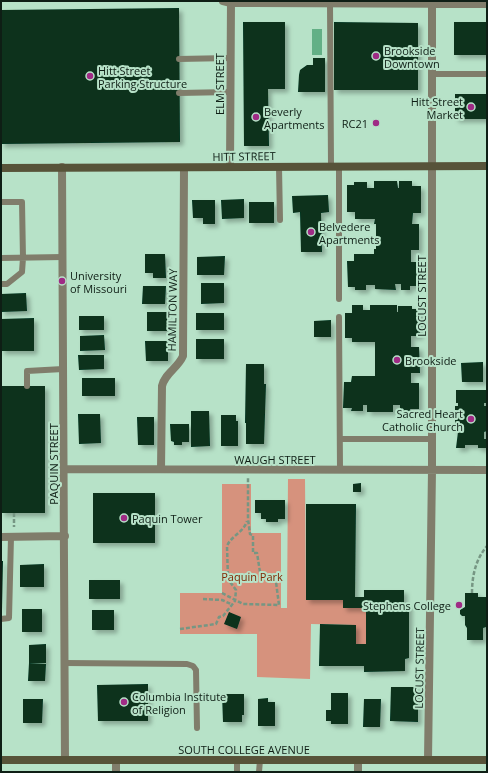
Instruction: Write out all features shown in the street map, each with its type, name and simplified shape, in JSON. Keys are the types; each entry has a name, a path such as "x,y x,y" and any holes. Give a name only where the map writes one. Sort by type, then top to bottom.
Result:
{"main road":[{"name":"HITT STREET","path":"1,168 184,168 432,165 487,166"},
{"name":"SOUTH COLLEGE AVENUE","path":"1,760 487,760"}],"street":[{"path":"228,2 330,4 487,4"},
{"name":"ELM STREET","path":"228,2 230,58 230,167"},
{"name":"LOCUST STREET","path":"428,760 432,470 432,3"},
{"name":"PAQUIN STREET","path":"62,167 65,760"},
{"name":"HAMILTON WAY","path":"161,469 162,386 166,377 180,362 183,356 184,168"},
{"name":"WAUGH STREET","path":"64,469 487,470"},
{"path":"1,537 65,536"},
{"path":"116,760 116,772"},
{"path":"358,760 358,772"}],"lane":[{"path":"330,4 339,299"},
{"path":"179,59 230,58"},
{"path":"432,74 487,74"},
{"path":"179,93 230,92"},
{"path":"279,167 280,220"},
{"path":"1,202 22,202 23,258 22,272 7,284 1,284"},
{"path":"1,258 63,257"},
{"path":"339,317 340,470"},
{"path":"27,386 27,371 63,369"},
{"path":"340,439 432,440"},
{"path":"1,619 9,618 11,536"},
{"path":"65,663 187,664 192,666 196,670 197,728"},
{"path":"237,760 237,772"},
{"path":"259,772 260,760"}],"path":[{"path":"222,593 235,601 246,605 279,606 276,582 260,572 257,553 253,553 253,535 250,534 248,519 248,470"},
{"path":"14,513 14,527"},
{"path":"180,629 216,624 219,617 223,616 235,601 236,590 228,579 227,546 229,541 246,525 248,519"},
{"path":"472,593 473,577 476,566 480,556 487,546"},
{"path":"202,599 222,600 232,605"}],"green space":[{"name":"Paquin Park","path":"288,479 305,479 306,600 343,600 343,608 366,608 366,644 356,644 356,625 311,624 310,679 257,677 257,634 180,634 180,593 222,593 222,484 251,484 251,533 281,533 281,608 287,608"}],"shaded area":[{"path":"312,29 322,29 322,55 312,55"}],"building":[{"name":"Hitt Street Parking Structure","path":"179,8 180,142 1,144 1,10"},
{"path":"243,22 285,22 285,89 268,89 269,146 244,146"},
{"name":"Brookside Downtown","path":"334,22 418,23 418,90 334,90"},
{"path":"454,22 487,22 487,55 454,55"},
{"path":"313,58 325,58 325,92 298,92 300,70 307,65 313,65"},
{"name":"Hitt Street Market","path":"455,94 487,94 487,119 455,119"},
{"path":"374,181 397,181 398,188 399,181 412,181 412,186 421,186 421,213 413,213 412,224 419,224 419,250 411,250 411,262 419,262 419,286 410,286 410,290 401,290 401,284 395,284 396,290 375,289 375,285 366,285 366,290 355,290 355,287 348,287 347,261 354,261 354,254 374,254 374,249 376,249 376,224 374,224 375,219 355,219 355,212 347,212 347,185 354,185 354,182 367,182 367,188 374,188"},
{"name":"Belvedere Apartments","path":"328,195 329,212 321,213 322,252 301,252 300,212 293,213 292,196"},
{"path":"244,199 244,218 222,219 221,200"},
{"path":"192,200 215,200 215,224 203,224 203,218 193,218"},
{"path":"249,202 274,202 274,223 249,223"},
{"path":"145,254 165,254 166,278 153,278 153,273 145,273"},
{"path":"225,256 224,275 197,275 197,257"},
{"path":"201,283 224,283 224,303 201,304"},
{"path":"143,286 166,286 165,304 142,304"},
{"path":"26,293 27,311 1,312 1,294"},
{"name":"Brookside","path":"352,305 363,305 363,310 370,310 370,305 397,305 397,312 398,306 412,306 412,309 420,309 420,336 411,336 411,347 419,347 420,373 411,373 411,383 419,383 419,409 410,409 411,412 400,412 400,405 393,405 393,412 367,412 367,405 363,405 363,411 351,411 352,408 343,408 344,382 351,382 352,376 375,376 375,342 352,342 352,338 345,338 345,313 352,313"},
{"path":"147,312 167,312 167,331 147,331"},
{"path":"196,313 224,313 224,330 196,330"},
{"path":"79,316 104,316 104,330 79,330"},
{"path":"34,318 34,351 1,351 1,319"},
{"path":"331,320 331,337 314,337 314,321"},
{"path":"104,335 105,350 80,351 80,336"},
{"path":"196,339 224,339 224,359 196,359"},
{"path":"145,341 168,341 168,361 146,361"},
{"path":"78,355 104,355 104,369 79,370"},
{"path":"483,362 483,382 462,382 461,363"},
{"path":"246,364 264,364 264,384 266,384 264,444 246,444"},
{"path":"82,378 115,378 115,396 82,396"},
{"path":"1,386 45,386 45,513 1,513"},
{"name":"Sacred Heart Catholic Church","path":"456,390 487,390 487,403 484,403 484,406 486,406 487,431 484,432 484,439 486,439 486,448 478,448 478,445 465,445 465,448 456,448 458,432 455,432 455,406 458,406 458,403 456,403"},
{"path":"191,411 209,411 210,446 191,447"},
{"path":"78,414 100,414 101,443 79,444"},
{"path":"221,415 236,415 236,421 238,421 238,446 221,446"},
{"path":"137,417 154,417 154,445 138,445"},
{"path":"170,424 189,424 189,442 182,442 182,445 174,445 174,442 171,441"},
{"path":"361,483 361,492 353,492 353,484"},
{"name":"Paquin Tower","path":"93,493 155,493 155,543 93,543"},
{"path":"255,500 285,500 285,519 278,519 278,522 266,522 266,519 261,519 261,513 255,513"},
{"path":"306,504 356,504 355,597 364,597 364,590 404,590 404,603 409,603 409,658 405,659 405,671 364,672 364,666 319,666 320,624 356,625 356,644 366,644 366,608 343,608 343,600 306,600"},
{"path":"1,561 3,561 2,610 1,610"},
{"path":"44,564 44,587 20,587 20,565"},
{"path":"89,580 120,580 120,599 89,599"},
{"path":"465,593 478,593 478,597 486,597 487,618 486,627 483,628 483,640 467,640 465,616 460,614 460,610 465,607"},
{"path":"22,609 42,609 42,632 22,632"},
{"path":"92,610 114,610 114,630 92,630"},
{"path":"229,612 241,617 237,629 224,624"},
{"path":"46,644 46,663 29,663 29,645"},
{"path":"29,663 46,664 45,681 28,681"},
{"path":"148,684 148,721 98,721 97,685"},
{"path":"391,687 418,687 418,722 390,721"},
{"path":"331,693 348,693 348,724 331,724 331,721 326,721 326,710 331,710"},
{"path":"222,694 244,694 244,715 242,715 242,722 223,722"},
{"path":"268,698 268,702 275,702 275,726 258,726 258,699"},
{"path":"23,699 43,699 42,723 23,723"},
{"path":"364,699 381,699 380,727 363,727"}],"place":[{"name":"Brookside Downtown","path":"376,56"},
{"name":"Hitt Street Parking Structure","path":"90,76"},
{"name":"Hitt Street Market","path":"471,107"},
{"name":"Beverly Apartments","path":"256,117"},
{"name":"RC21","path":"376,123"},
{"name":"Belvedere Apartments","path":"311,232"},
{"name":"University of Missouri","path":"62,281"},
{"name":"Brookside","path":"397,360"},
{"name":"Sacred Heart Catholic Church","path":"471,419"},
{"name":"Paquin Tower","path":"124,518"},
{"name":"Stephens College","path":"459,605"},
{"name":"Columbia Institute of Religion","path":"124,702"}]}
